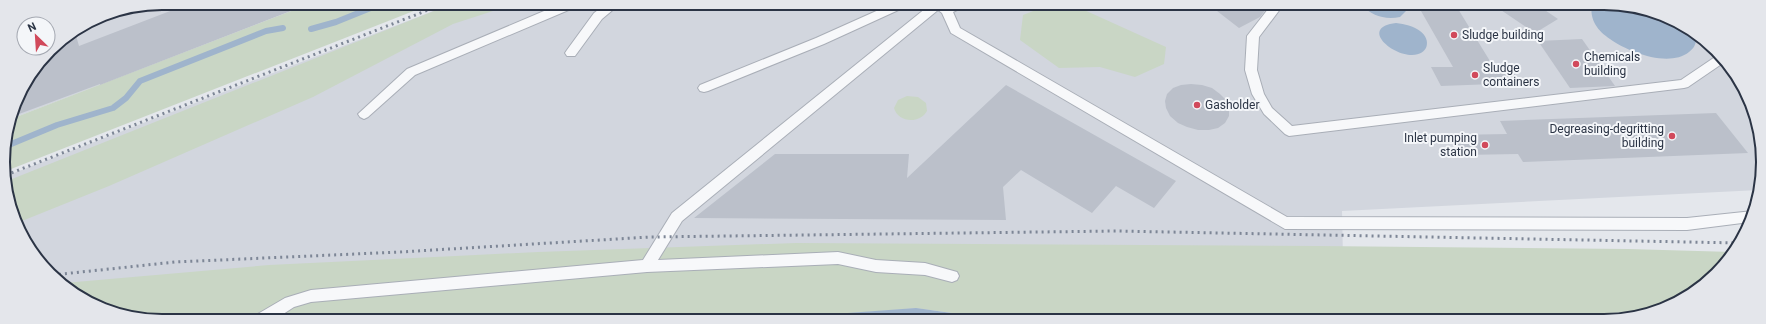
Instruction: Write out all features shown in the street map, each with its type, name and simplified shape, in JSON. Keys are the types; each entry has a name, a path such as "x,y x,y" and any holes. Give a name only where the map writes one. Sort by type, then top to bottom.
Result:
{"lane":[{"path":"364,114 411,72 557,10"},
{"path":"571,53 598,16 606,10"},
{"path":"704,88 820,41 889,10"},
{"path":"647,266 677,217 936,10"},
{"path":"943,10 955,30 1285,223 1687,224 1745,217"},
{"path":"1273,10 1253,36 1251,70 1258,94 1268,111 1289,131 1684,84 1717,61"},
{"path":"271,314 290,302 311,296 647,266 838,258 876,266 925,269 952,276"}],"shaded area":[{"path":"152,10 276,10 99,80 100,85 17,117 30,86 41,69 54,56 56,56 56,54 69,41 86,30 113,18"},
{"path":"436,10 1624,11 1653,18 1680,30 1697,41 1725,69 1736,86 1748,113 1756,152 1756,172 1753,190 1342,211 1344,305 622,314 152,314 113,306 86,294 69,283 41,255 30,238 18,211 10,174"}],"green space":[{"path":"294,10 416,10 10,169 11,142 17,117"},
{"path":"436,10 496,10 453,24 313,97 109,186 22,221 15,201 11,180"},
{"path":"1036,10 1084,10 1166,47 1164,64 1135,77 1100,67 1059,68 1020,40 1023,15"},
{"path":"907,96 918,97 926,103 927,111 924,115 915,120 909,120 900,117 896,113 894,108 898,100"},
{"path":"796,243 1317,246 1628,249 1727,252 1697,283 1680,294 1653,306 1628,312 1586,314 959,314 916,308 842,314 152,314 113,306 86,294 69,283 269,265 538,252"}],"water":[{"path":"1367,10 1407,10 1400,17 1394,18 1379,16"},
{"path":"1591,10 1614,10 1643,15 1680,30 1696,40 1695,45 1689,52 1681,57 1671,59 1638,53 1627,49 1610,39 1598,29"},
{"path":"1396,23 1415,28 1424,35 1427,43 1425,50 1422,53 1412,55 1404,54 1395,51 1382,40 1379,35 1380,30 1385,26"},
{"path":"916,308 959,314 834,314"}],"building":[{"path":"173,10 294,10 100,85 18,115 30,86 41,69 54,56 56,56 56,54 69,41 76,37 79,46"},
{"path":"1216,10 1265,10 1260,17 1239,28"},
{"name":"Sludge building","path":"1420,10 1459,10 1493,66 1509,65 1520,83 1441,86 1431,67 1453,67"},
{"path":"1501,10 1545,10 1558,19 1535,33"},
{"name":"Chemicals building","path":"1582,39 1615,86 1570,88 1538,41"},
{"name":"Gasholder","path":"1191,84 1212,88 1227,101 1229,116 1225,123 1218,128 1198,130 1178,123 1170,116 1166,108 1165,101 1167,94 1173,88"},
{"path":"1006,85 1176,181 1154,208 1116,186 1092,213 1021,170 1003,187 1006,220 694,218 775,154 909,154 907,178"},
{"path":"1716,113 1748,153 1523,162 1518,154 1463,155 1453,135 1507,134 1500,121"}],"waterway":[{"path":"311,29 336,22 366,10"},
{"path":"11,144 57,125 113,108 126,98 140,81 266,31 283,28"}],"railway":[{"path":"10,173 428,10"},
{"path":"60,274 175,262 400,252 650,237 1117,231 1732,243"}],"place":[{"name":"Sludge building","path":"1454,35"},
{"name":"Chemicals building","path":"1576,64"},
{"name":"Sludge containers","path":"1475,75"},
{"name":"Gasholder","path":"1197,105"},
{"name":"Degreasing-degritting building","path":"1672,136"},
{"name":"Inlet pumping station","path":"1485,145"}]}
